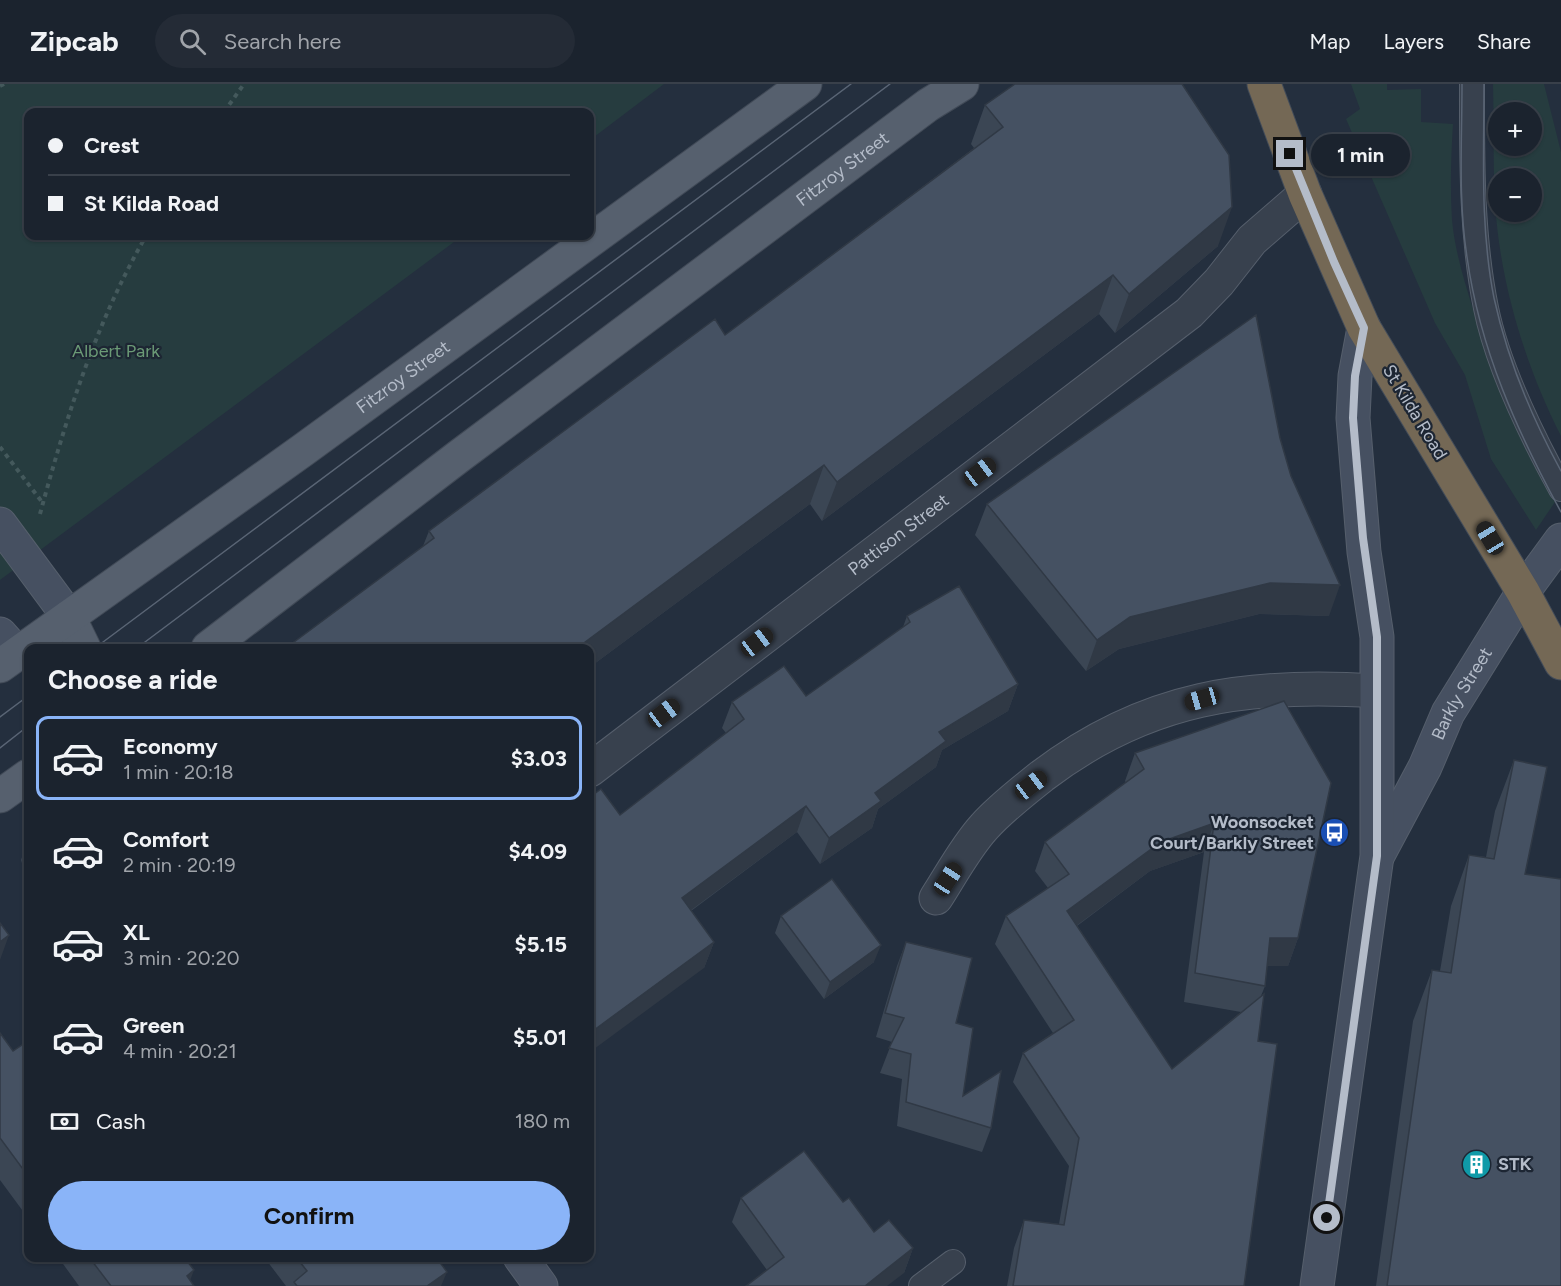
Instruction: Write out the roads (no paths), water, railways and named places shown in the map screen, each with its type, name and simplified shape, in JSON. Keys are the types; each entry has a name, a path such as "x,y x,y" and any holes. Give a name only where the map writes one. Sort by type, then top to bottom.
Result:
{"highway":[{"name":"St Kilda Road","path":"1264,84 1305,194 1364,328 1523,592 1561,663"}],"main road":[{"name":"Fitzroy Street","path":"594,238 805,84"},
{"name":"Fitzroy Street","path":"213,644 458,457 928,105 962,84"},
{"name":"Fitzroy Street","path":"27,644 69,617 313,443 591,240"},
{"name":"Barkly Street","path":"1317,1286 1377,856 1376,628 1364,552 1353,418 1355,376 1364,328"},
{"path":"0,524 69,617 82,644"},
{"name":"Barkly Street","path":"1377,856 1425,767 1448,713 1523,592 1561,540"},
{"name":"Fitzroy Street","path":"11,654 24,646"},
{"path":"0,796 24,779"},
{"path":"524,1262 541,1286"}],"street":[{"name":"Pattison Street","path":"594,767 1190,313 1219,282 1252,240 1305,194"},
{"path":"936,898 984,827 1025,789 1059,763 1106,733 1155,712 1202,699 1280,690 1376,691"}],"lane":[{"path":"1472,84 1474,228 1486,309 1506,370 1534,439 1561,489"},
{"path":"921,1286 953,1262"}],"tram line":[{"path":"100,644 851,84"},
{"path":"142,644 890,84"},
{"path":"1462,84 1462,214 1473,291 1481,325 1502,389 1561,512"},
{"path":"1484,84 1485,218 1494,298 1506,343 1522,387 1561,471"},
{"path":"0,717 24,699"},
{"path":"0,748 24,729"}],"place":[{"name":"Woonsocket Court/Barkly Street","path":"1335,832"},
{"name":"STK","path":"1477,1164"}],"park label":[{"name":"Albert Park","path":"116,351"}]}
